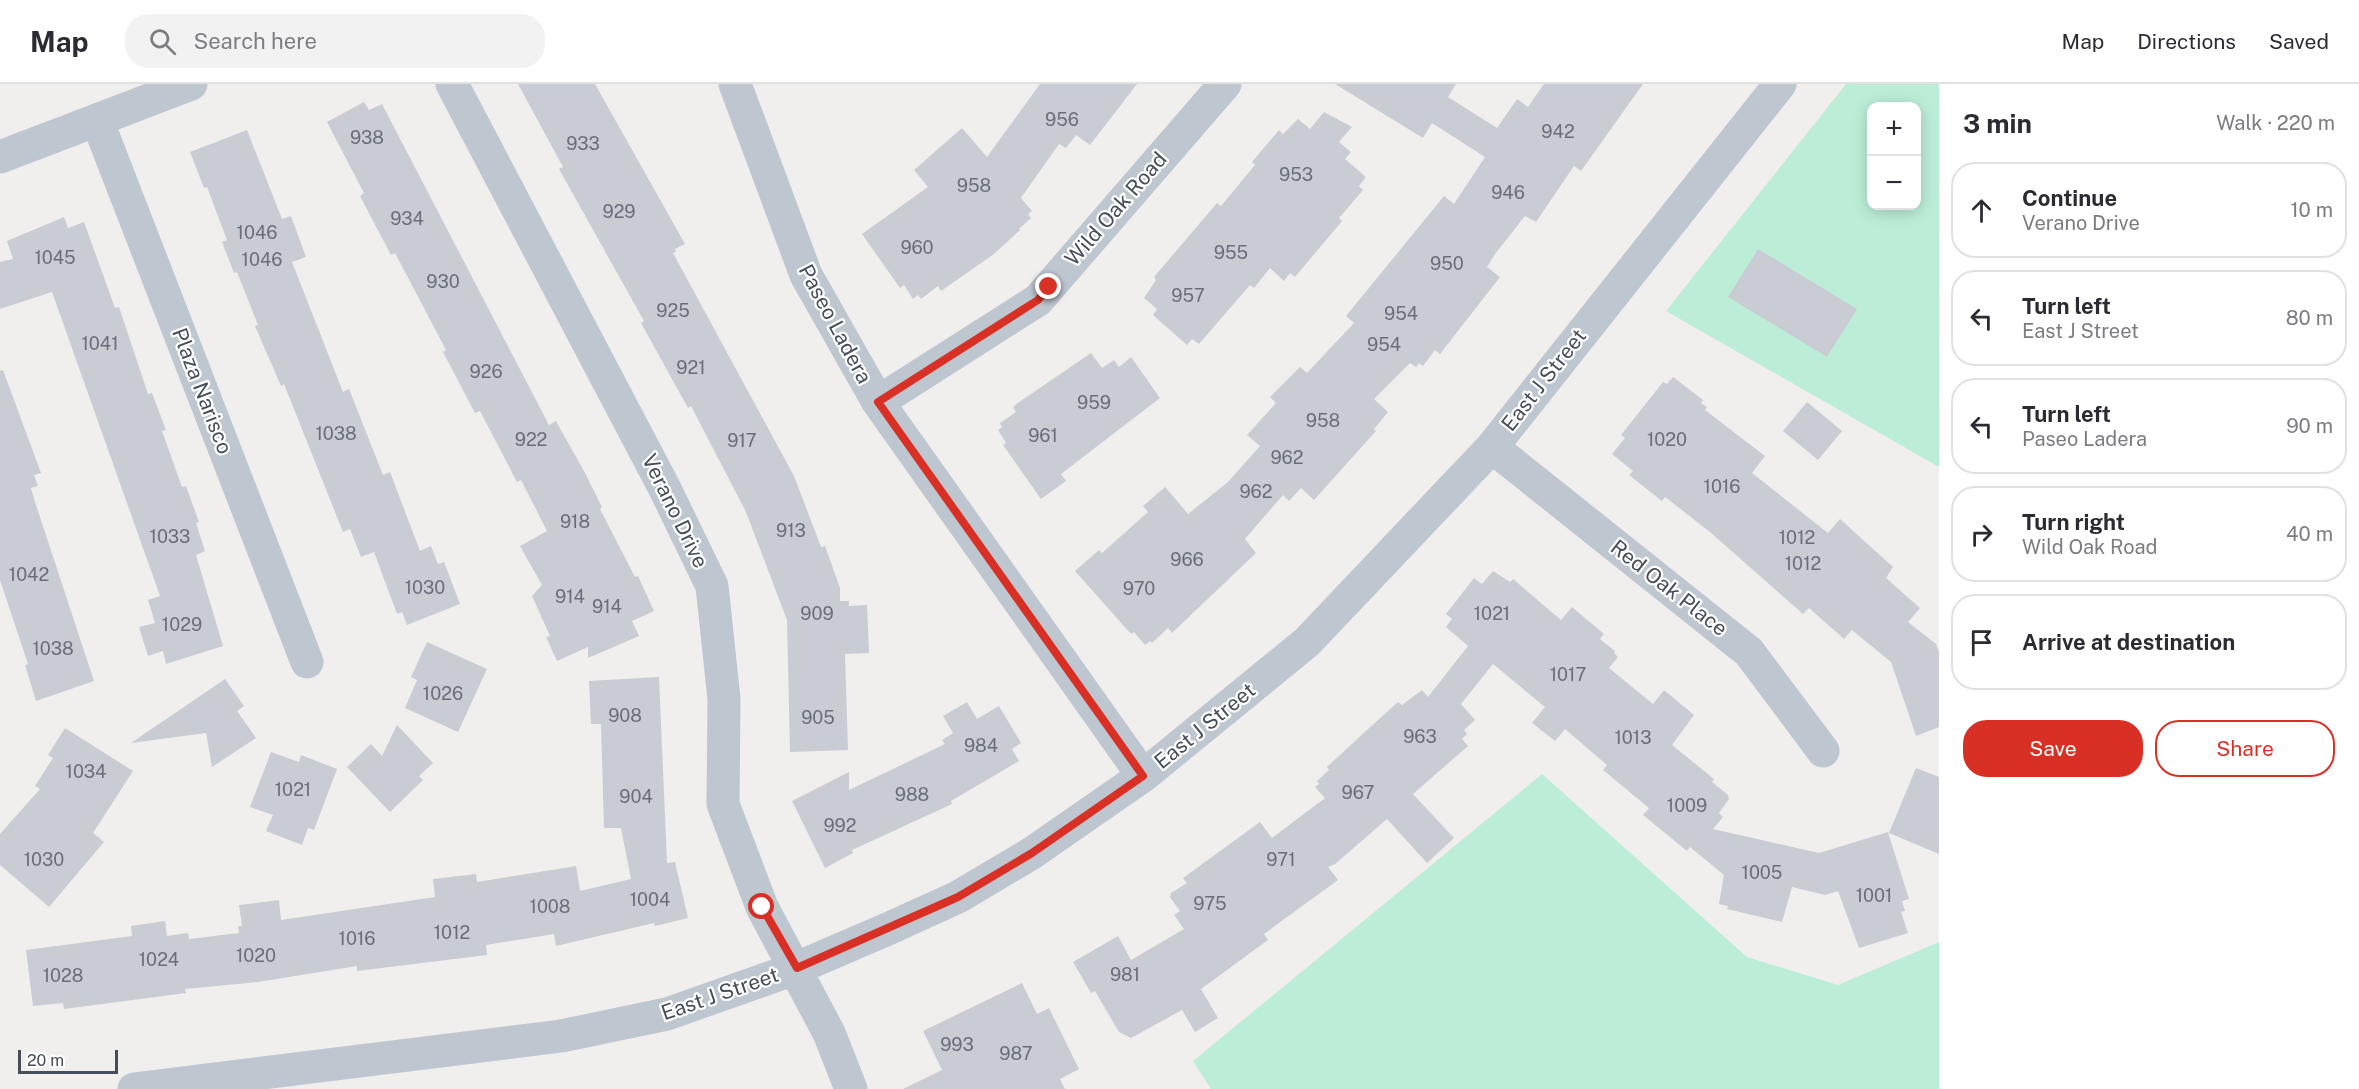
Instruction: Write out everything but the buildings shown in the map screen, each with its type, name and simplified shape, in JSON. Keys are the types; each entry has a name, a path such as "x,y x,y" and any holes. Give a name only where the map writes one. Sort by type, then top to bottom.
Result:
{"street":[{"path":"0,157 192,84"},
{"name":"Verano Drive","path":"452,84 665,489 712,586 724,699 723,804 762,907 797,968 829,1034 850,1089"},
{"name":"Paseo Ladera","path":"735,84 806,275 878,402 1143,776"},
{"name":"Wild Oak Road","path":"878,402 1038,300 1225,84"},
{"name":"East J Street","path":"134,1089 561,1036 667,1014 797,968 958,897 1032,853 1143,776 1307,642 1492,447 1780,84"},
{"name":"Plaza Narisco","path":"98,120 307,662"},
{"name":"Red Oak Place","path":"1492,447 1749,652 1823,752"}],"green space":[{"path":"1846,84 1939,84 1939,467 1666,311"},
{"path":"1542,774 1747,957 1838,985 1939,942 1939,1089 1211,1089 1193,1061"}],"route":[{"path":"762,907 797,968 958,897 1032,853 1143,776 878,402 1038,300 1049,287"}]}
